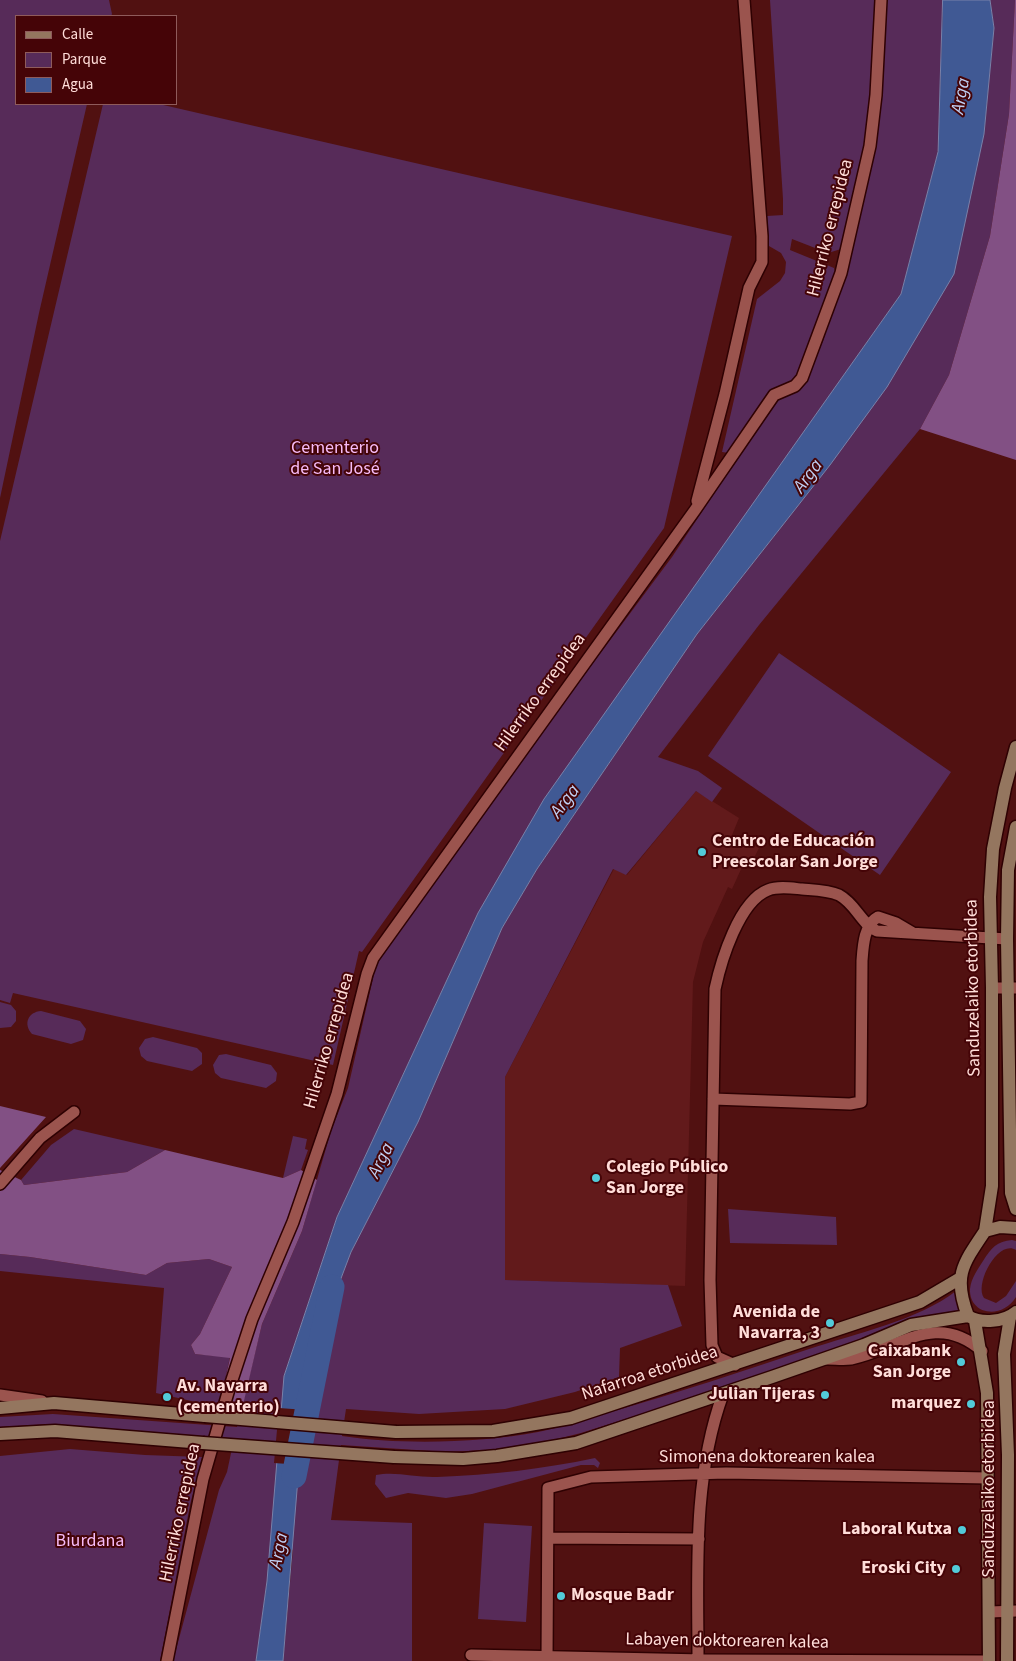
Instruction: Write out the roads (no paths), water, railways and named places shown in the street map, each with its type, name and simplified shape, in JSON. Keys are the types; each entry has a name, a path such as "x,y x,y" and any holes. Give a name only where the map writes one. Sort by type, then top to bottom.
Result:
{"main road":[{"name":"Sanduzelaiko etorbidea","path":"984,1231 992,1186 990,897 994,849 1008,775 1016,747"},
{"name":"Sanduzelaiko etorbidea","path":"1016,827 1008,870 1007,940 1012,988 1011,1193 1016,1209"},
{"path":"959,1279 970,1253 984,1231 1000,1227 1016,1228"},
{"name":"Sanduzelaiko etorbidea","path":"959,1279 961,1298 971,1319 982,1351 987,1393 989,1661"},
{"name":"Nafarroa etorbidea","path":"54,1403 396,1432 493,1431 530,1426 571,1418 920,1302 959,1279"},
{"name":"Sanduzelaiko etorbidea","path":"1007,1661 1012,1611 1004,1354 1013,1314"},
{"path":"0,1434 55,1431 394,1457 462,1459 544,1450 576,1442 723,1394 911,1326 1013,1314"},
{"path":"0,1408 54,1403"}],"street":[{"name":"Hilerriko errepidea","path":"695,510 725,394 749,288 762,262 762,236 744,0"},
{"name":"Hilerriko errepidea","path":"167,1661 203,1479 229,1389 252,1319 293,1222 337,1094 367,974 373,958 695,510 774,395 794,386 802,378 810,361 841,273 870,146 876,95 881,0"},
{"path":"735,1365 717,1357 712,1345 710,1280 715,989 720,966 730,940 747,910 756,898 774,889 830,892 852,904 868,927"},
{"path":"713,1099 850,1104 861,1102 862,961 868,927 874,919 883,918 912,932 1007,940"},
{"path":"992,988 1012,988"},
{"path":"0,1184 40,1138 74,1112"},
{"path":"823,1359 850,1359 925,1334 958,1334 982,1351"},
{"path":"698,1660 699,1539 703,1474 712,1422 723,1394"},
{"path":"0,1395 54,1403"},
{"name":"Simonena doktorearen kalea","path":"548,1538 548,1488 591,1477 703,1474 988,1478"},
{"path":"547,1659 548,1538 699,1539"},
{"path":"990,1612 1012,1611"},
{"name":"Labayen doktorearen kalea","path":"471,1655 547,1659 983,1661"}],"water":[{"path":"943,0 990,0 994,28 984,134 954,274 887,387 830,465 697,634 537,869 502,928 418,1122 351,1252 307,1368 283,1661 256,1661 267,1581 284,1376 337,1217 478,913 544,799 901,294 938,152"}],"waterway":[{"name":"Arga","path":"294,1476 332,1287"}],"place":[{"name":"Centro de Educación Preescolar San Jorge","path":"702,852"},
{"name":"Colegio Público San Jorge","path":"596,1178"},
{"name":"Avenida de Navarra, 3","path":"830,1323"},
{"name":"Caixabank San Jorge","path":"961,1362"},
{"name":"Julian Tijeras","path":"825,1395"},
{"name":"Av. Navarra (cementerio)","path":"167,1397"},
{"name":"marquez","path":"971,1404"},
{"name":"Laboral Kutxa","path":"962,1530"},
{"name":"Eroski City","path":"956,1569"},
{"name":"Mosque Badr","path":"561,1596"}],"park label":[{"name":"Cementerio de San José","path":"335,459"},
{"name":"Biurdana","path":"90,1542"}]}
